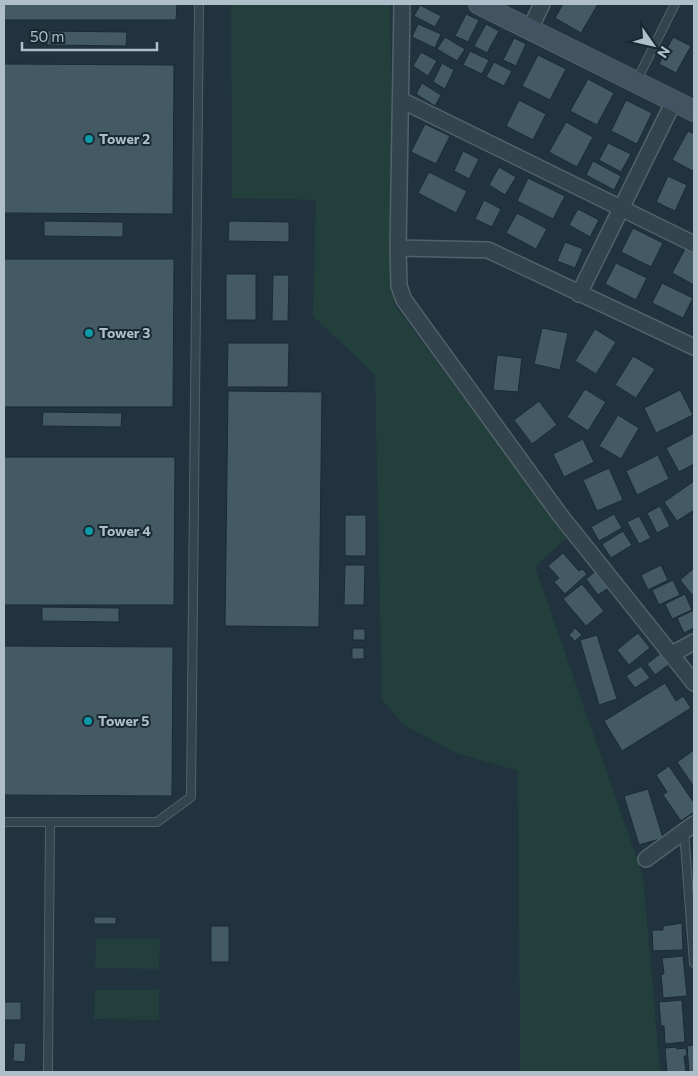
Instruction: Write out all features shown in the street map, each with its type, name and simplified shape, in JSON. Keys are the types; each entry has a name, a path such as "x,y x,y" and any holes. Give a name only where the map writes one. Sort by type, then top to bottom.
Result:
{"street":[{"path":"402,4 398,248 399,286 404,300 560,516 694,683"},
{"path":"479,4 694,111"},
{"path":"530,29 542,4"},
{"path":"401,100 694,244"},
{"path":"579,294 674,101"},
{"path":"398,248 488,250 694,347"},
{"path":"672,654 694,642"},
{"path":"646,859 689,827"}],"lane":[{"path":"4,822 157,822 192,798 199,4"},
{"path":"636,82 675,4"},
{"path":"48,1072 50,822"},
{"path":"689,827 694,963"}],"green space":[{"path":"231,4 390,4 394,304 567,537 535,567 643,876 660,1072 520,1072 518,771 457,753 404,725 382,700 375,375 313,316 316,200 232,198"},
{"path":"96,939 160,939 159,969 95,968"},
{"path":"95,990 159,990 159,1020 94,1019"}],"building":[{"path":"4,4 177,4 176,20 4,20"},
{"path":"563,4 598,4 581,33 555,18"},
{"path":"420,5 441,16 435,27 414,16"},
{"path":"466,14 479,20 468,42 455,36"},
{"path":"418,24 441,34 435,48 412,37"},
{"path":"486,24 499,31 487,53 474,46"},
{"path":"47,31 127,32 126,46 47,45"},
{"path":"445,37 465,49 457,61 437,49"},
{"path":"673,37 691,46 676,73 659,64"},
{"path":"514,38 526,44 516,66 503,60"},
{"path":"470,51 489,60 482,74 463,65"},
{"path":"421,52 437,61 428,76 413,66"},
{"path":"538,55 566,69 550,100 522,86"},
{"path":"494,62 512,71 504,86 486,77"},
{"path":"442,63 454,70 445,89 433,82"},
{"name":"Tower 2","path":"4,64 174,65 173,214 4,213"},
{"path":"588,79 614,93 597,125 570,111"},
{"path":"422,83 441,95 435,106 416,94"},
{"path":"519,100 546,114 533,140 506,126"},
{"path":"626,100 652,113 637,144 611,131"},
{"path":"566,122 593,137 577,167 549,152"},
{"path":"425,124 450,136 436,164 411,152"},
{"path":"688,131 694,134 693,171 672,160"},
{"path":"608,143 631,154 621,172 599,160"},
{"path":"463,151 479,159 469,179 454,171"},
{"path":"593,161 621,176 614,190 586,175"},
{"path":"499,167 516,177 505,195 489,185"},
{"path":"429,172 467,191 456,213 418,193"},
{"path":"668,176 687,185 675,211 656,202"},
{"path":"528,178 565,196 553,219 517,201"},
{"path":"484,200 501,209 492,227 475,219"},
{"path":"578,209 599,220 590,237 569,225"},
{"path":"517,213 547,229 536,249 506,233"},
{"path":"44,221 123,222 123,237 44,236"},
{"path":"229,221 289,222 289,242 228,241"},
{"path":"633,228 663,243 651,267 621,252"},
{"path":"565,242 583,249 575,268 557,261"},
{"path":"686,247 694,252 694,285 672,273"},
{"name":"Tower 3","path":"4,259 174,259 173,407 4,407"},
{"path":"616,263 647,278 636,300 605,284"},
{"path":"226,274 256,274 256,320 226,320"},
{"path":"273,275 289,275 288,321 272,321"},
{"path":"662,283 693,298 683,318 652,303"},
{"path":"542,328 568,333 560,370 534,364"},
{"path":"595,329 616,342 596,374 575,361"},
{"path":"228,343 289,343 288,387 227,387"},
{"path":"497,355 522,358 518,392 493,390"},
{"path":"633,356 655,369 636,398 615,385"},
{"path":"585,389 606,402 588,431 567,417"},
{"path":"680,390 693,415 656,433 644,408"},
{"path":"228,391 322,392 319,627 225,626"},
{"path":"539,401 557,425 532,444 514,420"},
{"path":"43,412 122,413 121,427 42,426"},
{"path":"618,415 639,428 621,459 599,446"},
{"path":"694,433 694,464 679,472 666,448"},
{"path":"583,439 594,462 564,477 553,454"},
{"path":"658,455 669,479 637,495 626,471"},
{"name":"Tower 4","path":"4,457 175,457 174,605 4,605"},
{"path":"609,468 623,500 597,511 583,480"},
{"path":"694,481 694,510 677,521 664,502"},
{"path":"660,506 670,526 657,533 647,513"},
{"path":"614,514 622,528 599,541 591,527"},
{"path":"345,515 366,515 366,556 345,556"},
{"path":"639,516 651,538 639,544 627,522"},
{"path":"623,531 632,545 611,558 602,544"},
{"path":"563,553 579,571 582,569 587,574 565,594 554,582 559,578 548,566"},
{"path":"345,565 365,565 364,605 344,605"},
{"path":"661,565 668,580 648,590 641,575"},
{"path":"694,568 694,597 680,580"},
{"path":"597,570 610,587 598,595 586,579"},
{"path":"673,580 680,595 659,605 652,590"},
{"path":"582,584 604,611 586,626 563,599"},
{"path":"685,594 692,610 672,619 665,604"},
{"path":"42,607 119,608 119,622 42,621"},
{"path":"694,610 694,628 684,633 677,618"},
{"path":"575,628 582,635 575,641 569,635"},
{"path":"353,629 365,629 365,640 353,640"},
{"path":"638,633 650,648 629,665 617,650"},
{"path":"597,635 617,699 599,705 580,640"},
{"name":"Tower 5","path":"4,646 173,647 172,796 4,795"},
{"path":"352,648 364,648 364,659 352,659"},
{"path":"662,652 671,663 655,675 647,664"},
{"path":"641,666 650,678 635,688 626,676"},
{"path":"665,683 676,701 683,696 691,708 622,751 604,721"},
{"path":"694,750 694,787 677,762"},
{"path":"669,766 694,803 694,812 681,821 663,795 667,792 656,775"},
{"path":"648,789 663,838 639,845 624,796"},
{"path":"94,917 116,917 116,924 94,924"},
{"path":"682,923 683,950 653,951 652,930 663,930 663,926"},
{"path":"211,926 229,926 229,962 211,962"},
{"path":"683,956 687,996 663,998 661,974 664,974 662,958"},
{"path":"682,1000 685,1042 665,1044 664,1026 661,1026 659,1002"},
{"path":"4,1002 21,1002 21,1020 4,1020"},
{"path":"14,1043 26,1043 25,1062 13,1061"},
{"path":"694,1045 694,1072 689,1072 687,1046"},
{"path":"677,1047 677,1049 686,1048 687,1056 684,1056 686,1072 667,1072 665,1048"}],"place":[{"name":"Tower 2","path":"89,139"},
{"name":"Tower 3","path":"89,333"},
{"name":"Tower 4","path":"89,531"},
{"name":"Tower 5","path":"88,721"}]}
